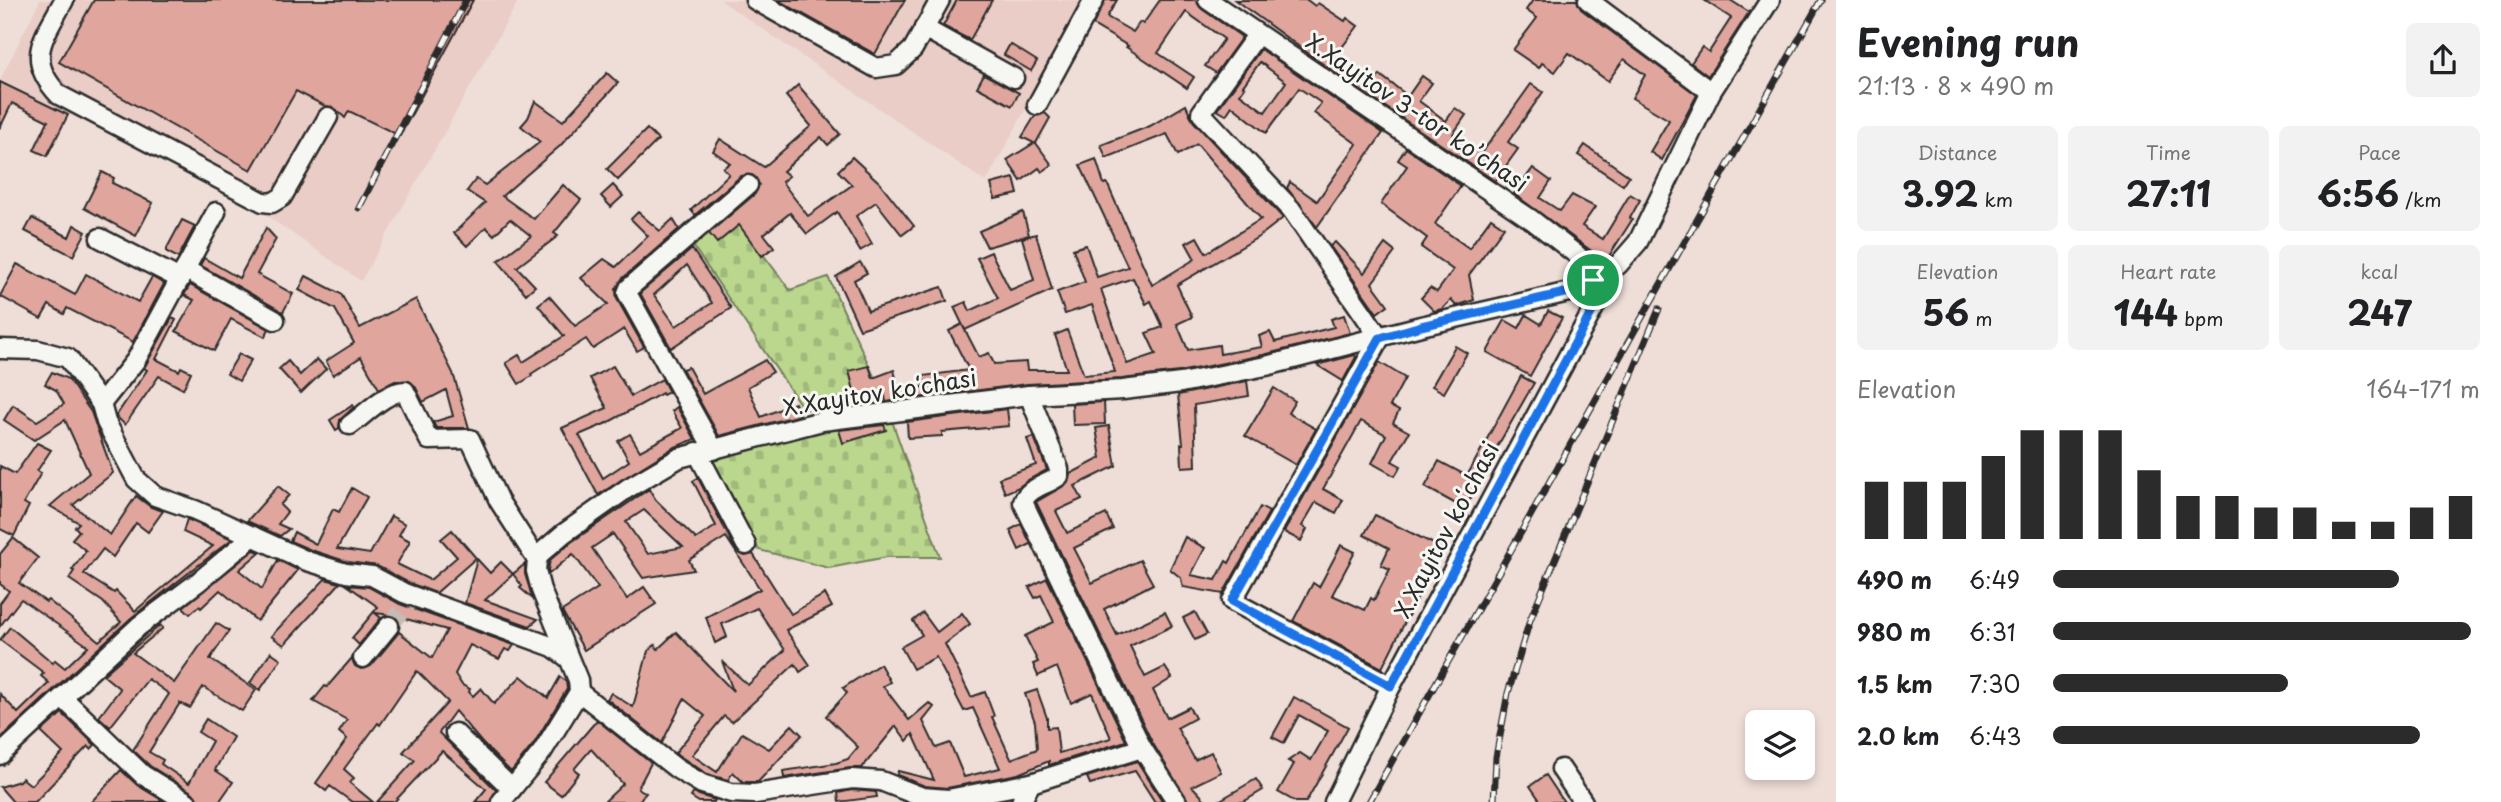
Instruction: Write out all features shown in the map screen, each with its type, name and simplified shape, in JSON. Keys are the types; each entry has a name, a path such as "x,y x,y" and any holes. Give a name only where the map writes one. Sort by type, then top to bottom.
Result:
{"street":[{"path":"64,0 38,48 40,69 59,95 263,202 272,203 282,197 328,117"},
{"path":"755,0 876,68 897,65 913,49 940,0"},
{"path":"1037,105 1094,0"},
{"name":"X.Xayitov 3-tor koʼchasi","path":"1208,0 1532,220 1577,255 1594,276"},
{"path":"1588,0 1711,92"},
{"path":"1594,276 1618,265 1638,242 1711,92 1770,0"},
{"path":"924,28 1014,78"},
{"path":"1257,35 1201,113 1291,209 1380,338 1232,601 1391,686"},
{"path":"746,545 706,451 627,293 629,288 748,186"},
{"path":"101,404 136,360 216,212"},
{"path":"100,237 275,320"},
{"name":"X.Xayitov koʻchasi","path":"537,560 562,534 628,488 679,458 822,421 1029,395 1123,390 1181,383 1266,366 1569,292 1594,276 1596,304 1391,686 1334,802"},
{"path":"0,349 38,350 68,358 101,404 106,422 136,479 155,496 195,510 307,561 346,573 372,576 411,600 553,647 569,659"},
{"path":"350,425 398,391 405,391 429,440 470,439 499,501 537,560 536,570 541,590 578,680 579,692 542,752 506,795 455,733"},
{"path":"1029,395 1059,469 1059,476 1024,496 1023,502 1142,748 1177,802"},
{"path":"0,755 139,626 253,536"},
{"path":"363,658 389,626"},
{"path":"579,692 677,769 702,784 731,793 755,794 852,779 881,780 922,797 948,799 1031,783 1142,748"},
{"path":"63,698 144,775 187,802"},
{"path":"1561,769 1583,802"},
{"path":"1021,802 1031,783"}],"shaded area":[{"path":"40,0 519,0 361,281 247,202 0,80"},
{"path":"720,0 1085,0 986,182"}],"green space":[{"path":"728,208 790,290 828,277 878,385 804,410 691,243"},
{"path":"892,421 940,557 887,557 829,568 759,550 708,460 777,443 831,425"}],"building":[{"path":"94,0 473,0 400,136 349,111 345,118 333,107 325,106 296,91 251,170 59,62"},
{"path":"778,0 905,0 875,54"},
{"path":"957,0 992,0 970,40 943,26"},
{"path":"1105,0 1117,0 1107,17 1133,32 1140,22 1143,24 1160,0 1195,0 1202,9 1242,37 1216,73 1205,66 1224,39 1186,12 1158,53 1194,77 1187,88 1093,25"},
{"path":"1235,0 1307,0 1315,6 1318,3 1345,21 1347,18 1358,26 1327,67"},
{"path":"1533,0 1577,0 1581,9 1697,95 1662,160 1650,152 1669,120 1632,98 1645,75 1624,59 1608,81 1569,53 1555,72 1542,63 1539,68 1513,50 1537,18 1526,10"},
{"path":"1704,0 1730,0 1749,12 1708,76 1691,63 1702,47 1709,52 1731,18"},
{"path":"1010,44 1037,61 1031,71 1004,55"},
{"path":"1261,49 1383,133 1317,227 1287,188 1290,182 1317,201 1357,144 1314,113 1321,103 1299,88 1266,133 1232,106 1226,115 1217,110","holes":["1260,62 1286,82 1265,112 1240,94"]},
{"path":"1335,60 1372,86 1380,75 1408,96 1422,76 1432,83 1419,101 1446,121 1455,108 1466,115 1453,134 1481,154 1531,84 1543,92 1508,142 1518,149 1495,181 1329,69"},
{"path":"607,73 618,83 560,146 502,196 534,219 563,185 581,200 554,233 558,236 517,267 535,286 526,294 498,261 531,236 510,219 494,235 486,227 467,246 454,233 485,203 467,191 476,179 485,185 540,142 521,126 528,118 535,101 563,121"},
{"path":"984,74 1019,93 1012,106 977,87"},
{"path":"0,82 68,115 47,156 34,150 48,121 12,103 0,128"},
{"path":"798,85 840,134 828,145 821,137 783,171 789,176 782,182 808,216 852,185 838,171 852,157 880,183 914,226 902,235 876,202 856,216 872,244 860,251 837,212 807,234 790,213 764,234 774,247 762,256 739,225 717,243 709,233 755,194 759,184 752,175 741,176 695,215 691,210 729,174 723,168 730,163 713,151 720,139 764,167 811,126 786,96"},
{"path":"1186,105 1193,121 1283,218 1260,236 1177,285 1192,317 1177,324 1188,350 1219,345 1220,354 1262,347 1259,336 1270,332 1275,342 1334,327 1331,319 1344,315 1350,333 1263,355 1179,372 1122,379 1028,384 886,402 884,391 856,398 849,371 869,366 873,378 894,370 899,390 924,387 923,376 969,370 949,331 962,324 979,357 989,353 994,364 1026,362 1027,370 1067,370 1055,335 1067,330 1084,375 1115,372 1092,305 1065,314 1057,292 1085,282 1073,249 1086,245 1097,277 1128,267 1080,165 1096,159 1104,184 1107,183 1152,285 1195,259 1186,243 1197,237 1206,253 1261,219 1197,144 1178,155 1167,134 1106,158 1101,145 1150,126","holes":["1133,278 1146,304 1151,301 1163,327 1146,333 1156,354 1127,364 1101,289"]},
{"path":"1045,113 1050,118 1036,143 1052,165 1042,172 1039,168 1021,181 1007,160 1034,143 1022,137 1035,116"},
{"path":"647,129 658,140 618,180 607,169"},
{"path":"1585,145 1629,176 1623,185 1578,155"},
{"path":"1406,148 1461,186 1435,224 1469,248 1491,218 1504,227 1469,275 1474,300 1456,306 1451,300 1442,309 1434,311 1421,298 1430,288 1437,292 1453,270 1421,247 1427,238 1381,204 1407,166 1398,160"},
{"path":"1533,168 1551,181 1540,198 1560,211 1572,195 1595,207 1582,226 1603,239 1630,194 1640,200 1630,218 1632,220 1609,256 1601,258 1514,194"},
{"path":"102,172 114,178 112,183 153,203 136,236 84,208"},
{"path":"1014,178 1018,194 995,199 991,184"},
{"path":"613,185 623,196 611,207 601,196"},
{"path":"638,212 660,231 673,219 679,229 622,279 616,289 617,299 644,347 637,351 624,329 593,349 586,339 519,384 506,363 519,355 523,362 564,336 538,305 549,296 575,326 608,304 581,278 604,259 616,267 648,236 631,219"},
{"path":"1023,212 1029,235 987,247 979,231"},
{"path":"32,218 69,237 74,225 86,232 73,256 25,231"},
{"path":"182,220 195,226 178,258 167,252 167,248"},
{"path":"266,228 276,239 257,274 293,294 283,312 200,265 204,258 239,278"},
{"path":"1036,234 1052,290 965,330 954,307 966,302 970,311 998,298 977,258 991,252 1010,290 1034,280 1022,238"},
{"path":"1335,242 1364,273 1385,244 1395,252 1372,283 1388,305 1377,313 1330,246"},
{"path":"692,249 731,308 671,348 640,293","holes":["687,265 712,303 676,326 654,295"]},
{"path":"860,262 867,273 854,280 868,311 942,287 947,301 860,329 836,277"},
{"path":"17,264 75,295 86,274 138,302 152,277 164,284 133,342 67,308 64,314 49,305 41,319 0,296"},
{"path":"306,276 341,294 360,328 416,299 453,373 469,428 436,428 433,422 453,416 446,390 423,402 415,386 409,381 395,381 379,389 361,357 333,375 326,361 354,343 335,309 299,290"},
{"path":"190,285 269,329 265,337 231,319 214,351 176,331 194,300 184,295"},
{"path":"1548,311 1562,318 1530,376 1487,352 1505,320 1519,328 1526,315 1541,324"},
{"path":"172,318 176,320 156,359 179,371 181,367 191,372 183,389 159,376 125,425 116,416 147,370 144,368"},
{"path":"1455,346 1467,353 1444,393 1432,386"},
{"path":"239,354 251,360 239,381 227,374"},
{"path":"1355,355 1343,381 1317,365"},
{"path":"317,359 326,369 301,393 279,369 288,361 300,375"},
{"path":"765,360 773,372 748,387 761,417 795,403 800,415 719,436 682,369 688,367 703,394"},
{"path":"1379,362 1405,378 1390,406 1399,411 1393,423 1409,432 1392,461 1401,466 1395,476 1372,463 1386,435 1361,421 1323,489 1343,500 1336,513 1316,502 1302,526 1307,529 1301,541 1284,532"},
{"path":"613,366 631,396 662,379 669,392 663,395 662,393 579,435 603,478 629,461 618,441 630,434 640,451 682,428 672,411 677,407 695,439 673,448 598,495 562,428 607,408 590,378"},
{"path":"52,372 68,379 91,412 113,473 73,505 110,535 136,496 151,507 163,511 148,532 136,523 113,557 103,549 84,574 114,593 116,591 135,611 213,546 183,532 187,519 232,539 131,618 0,739 0,694 18,713 49,683 41,676 44,673 0,640 10,627 53,663 55,660 65,668 88,646 21,599 0,626 0,603 9,591 0,584 0,554 13,538 38,558 19,583 46,602 48,600 99,641 121,622 103,602 69,579 74,571 72,570 86,551 72,539 79,531 75,527 79,523 50,506 89,473 65,420 34,440 4,420 13,405 37,421 64,404 56,390 45,384"},
{"path":"1521,376 1534,383 1486,466 1465,509 1425,487 1439,461 1467,476"},
{"path":"1247,381 1249,396 1194,405 1196,466 1182,467 1183,444 1178,395"},
{"path":"1274,388 1295,401 1288,413 1316,429 1296,465 1245,436"},
{"path":"1104,402 1105,424 1073,425 1072,404"},
{"path":"353,405 340,420 336,430 330,420"},
{"path":"1007,409 1009,426 908,438 907,422"},
{"path":"884,425 886,430 843,443 839,430"},
{"path":"1109,426 1116,466 1075,486 1082,499 1056,511 1067,533 1106,514 1113,529 1074,548 1092,583 1140,560 1153,584 1104,609 1117,635 1165,612 1172,626 1130,646 1145,677 1165,667 1172,678 1153,690 1167,718 1189,707 1195,718 1177,728 1195,760 1211,752 1221,772 1192,786 1207,802 1188,802 1152,742 1036,502 1065,485 1070,474 1101,458 1096,428"},
{"path":"1034,437 1047,470 1005,493 999,478 1036,465 1027,439"},
{"path":"37,443 51,450 37,471 41,473 24,503 29,506 14,536 0,529 0,466 15,474"},
{"path":"698,478 736,550 745,556 753,554 791,614 825,594 832,607 786,630 810,665 800,672 795,664 732,722 724,716 692,755 717,772 742,733 769,749 792,725 802,735 758,782 743,782 733,772 728,780 707,774 675,753 705,716 684,699 662,743 607,699 611,693 633,707 648,651 655,645 658,649 676,632 733,691 722,661 748,685 785,650 757,608 722,624 727,637 715,643 706,617 760,589 726,537 689,560 694,570 643,578 613,534 592,548 627,599 644,587 656,604 584,650 562,611 598,588 573,554 549,574 548,570 550,560 570,543 649,489 656,500 696,539 716,526 693,481","holes":["644,510 683,547 648,554 626,522"]},
{"path":"278,486 289,495 280,505 287,512 278,524 289,529 280,536 247,521"},
{"path":"352,488 367,497 337,549 370,554 391,516 405,524 399,535 410,541 397,564 430,580 457,557 441,539 452,530 476,558 436,593 409,583 377,566 348,562 290,541 294,532 316,544 333,509 339,512"},
{"path":"1260,507 1269,512 1223,594 1183,587 1181,578 1170,569 1185,537 1205,548 1191,575 1216,580 1226,561 1229,563"},
{"path":"1375,515 1442,548 1382,668 1293,621 1313,583 1319,587 1341,545 1355,552 1332,595 1365,610 1371,598 1374,600 1390,569 1381,565 1389,548 1364,535"},
{"path":"1021,524 1031,544 1019,550 1010,530"},
{"path":"254,550 260,552 239,570 262,589 278,560 298,570 257,621 220,590 201,608 199,606 190,614 183,607"},
{"path":"477,559 490,573 501,562 513,574 485,600 538,619 530,626 465,603"},
{"path":"525,564 525,574 533,599 520,588 522,586 513,574"},
{"path":"1047,578 1126,741 1049,765 1049,761 1018,774 947,788 925,786 897,775 898,771 934,780 913,734 907,741 896,726 862,768 784,778 783,771 848,759 858,747 826,716 847,693 843,688 880,664 890,682 883,686 909,720 929,703 934,707 923,721 936,748 950,743 964,777 1000,768 973,708 964,711 936,657 913,669 901,647 922,635 913,621 923,613 937,632 962,613 970,624 945,644 971,697 985,692 994,716 992,717 1011,759 1037,749 1035,722 1025,694 1037,690 1047,718 1047,728 1056,727 1059,753 1111,738 1092,693 1071,703 1057,667 1038,676 1033,664 1038,662 1025,636 1054,622 1041,595 1035,598 1029,587"},
{"path":"325,579 340,583 284,645 271,636"},
{"path":"347,585 369,587 400,604 514,645 510,651 505,649 499,659 470,645 455,674 462,685 470,689 469,692 473,696 481,688 494,704 521,676 548,698 560,677 566,681 567,689 533,745 511,772 455,711 439,733 496,790 490,802 475,802 486,789 442,751 394,802 377,802 415,760 403,752 448,702 417,671 380,725 378,723 344,769 354,778 350,783 373,802 352,802 330,786 326,791 316,783 347,739 339,732 347,720 313,701 325,686 327,687 352,658 355,666 361,669 371,666 399,632 432,658 447,630 375,613 381,618 359,645 352,638 378,607"},
{"path":"1195,612 1207,634 1195,640 1183,618"},
{"path":"216,623 229,631 210,659 256,690 242,711 203,687 190,708 180,703 149,752 163,760 161,764 189,783 212,741 198,732 206,719 233,737 215,770 233,782 219,802 198,802 193,793 150,766 133,750 169,694 148,679 110,727 99,717 120,689 103,675 160,625 163,628 133,653 174,683"},
{"path":"271,652 281,659 260,690 250,683"},
{"path":"1294,697 1348,727 1306,802 1296,802 1278,792 1294,764 1288,761 1300,753 1311,760 1328,731 1299,715 1284,743 1272,737"},
{"path":"62,713 95,745 91,749 88,746 35,802 13,802 0,787 22,778 31,785 63,753 41,732"},
{"path":"597,720 651,763 638,788 646,793 638,802 604,802 623,784 591,749 574,769 579,773 561,795 544,782"},
{"path":"1137,761 1163,802 1155,802 1135,771 1090,784 1087,777"},
{"path":"121,770 137,785 165,802 91,802"},
{"path":"1546,775 1564,802 1541,802 1530,786"},
{"path":"1256,779 1263,790 1243,802 1217,802"},
{"path":"852,790 876,792 877,797 839,802 838,793"},
{"path":"694,792 715,800 699,802 691,797"}],"tunnel":[{"path":"389,626 408,603"}],"railway":[{"path":"359,208 466,0"},
{"path":"1369,802 1821,0"},
{"path":"1494,802 1496,757 1508,693 1530,620 1659,309"}],"route":[{"path":"1593,280 1596,304 1391,686 1232,601 1380,338 1569,292 1593,280"}]}
